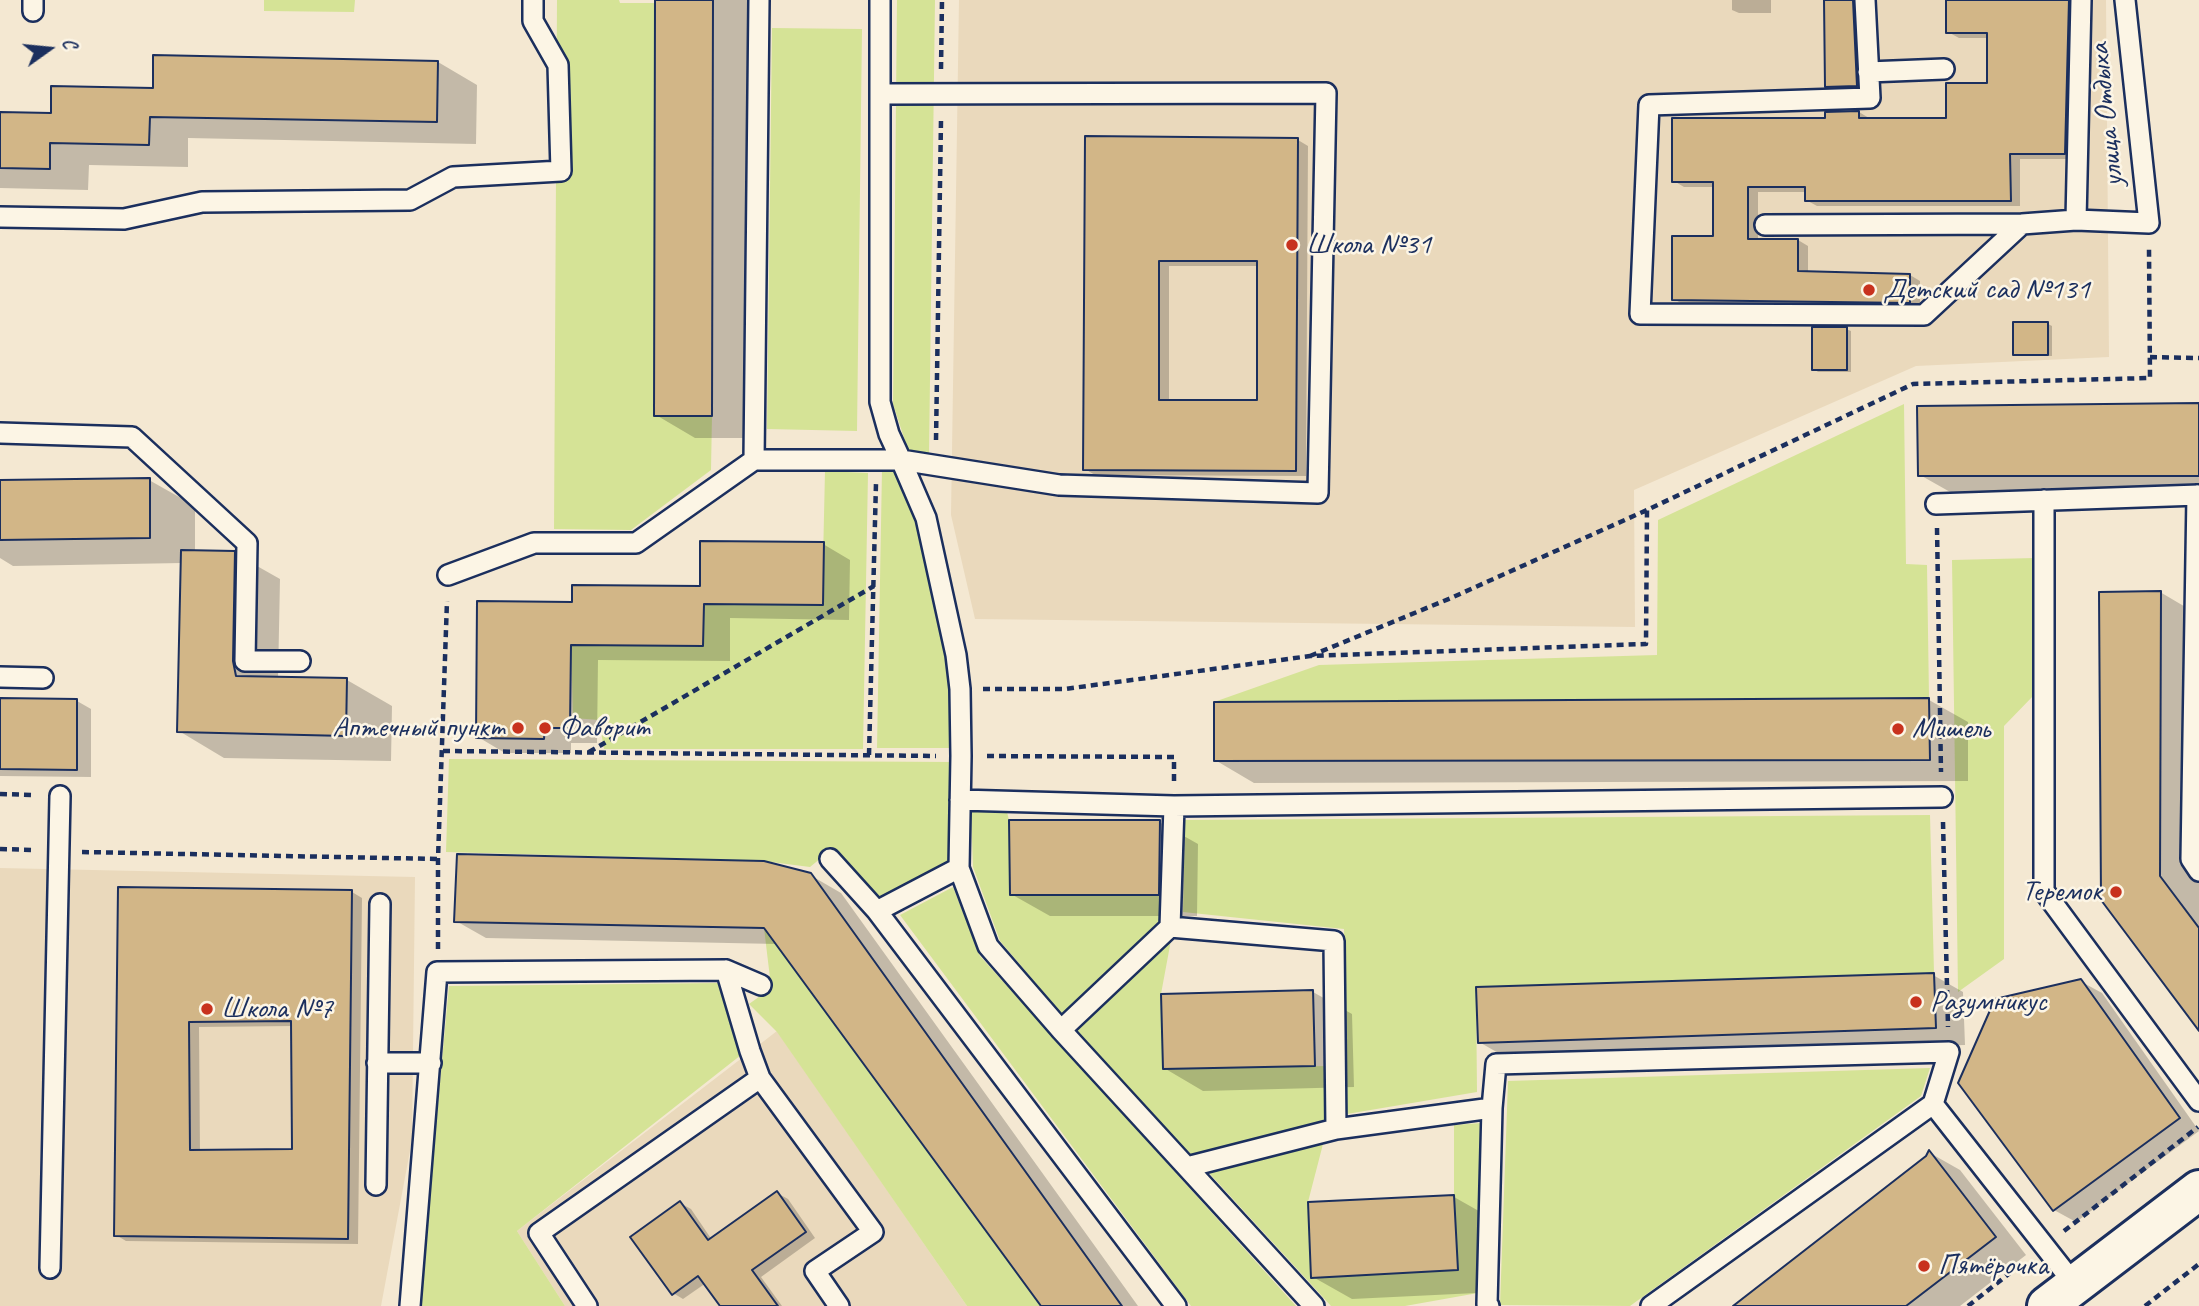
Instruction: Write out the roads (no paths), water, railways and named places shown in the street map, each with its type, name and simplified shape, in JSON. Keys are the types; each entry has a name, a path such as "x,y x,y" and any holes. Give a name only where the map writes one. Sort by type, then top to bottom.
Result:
{"street":[{"path":"2061,1295 2199,1190"}],"lane":[{"path":"0,217 124,219 202,202 410,200 453,177 561,171 558,65 533,21 533,0"},
{"path":"754,460 759,0"},
{"path":"880,0 880,402 889,434 926,519 956,655 960,690 961,756 959,869 988,946 1061,1030 1314,1306"},
{"path":"1866,0 1870,98 1649,105 1640,314 1923,315 2022,224"},
{"path":"1765,225 2022,224 2076,220 2081,0"},
{"name":"улица Отдыха","path":"2076,220 2148,223 2125,0"},
{"path":"1868,72 1944,69"},
{"path":"448,575 534,543 636,543 754,460 901,460 1059,485 1318,493 1326,93 880,94"},
{"path":"0,433 132,437 247,544 245,660 300,661"},
{"path":"1936,504 2198,495 2192,859 2199,871"},
{"path":"2044,500 2045,891 2199,1101"},
{"path":"0,677 43,678"},
{"path":"50,1268 61,796"},
{"path":"960,800 1174,806 1942,797"},
{"path":"1061,1030 1170,927 1174,806"},
{"path":"830,859 877,911 1176,1306"},
{"path":"877,911 959,869"},
{"path":"376,1185 380,904"},
{"path":"1170,927 1334,941 1336,1129"},
{"path":"726,970 760,1077 873,1233 815,1271 839,1306"},
{"path":"410,1306 438,972 726,970 761,985"},
{"path":"1483,1305 1496,1064 1949,1052 1933,1104 1651,1306"},
{"path":"377,1063 430,1063"},
{"path":"587,1306 539,1233 760,1077"},
{"path":"1933,1104 2045,1246 2061,1295"},
{"path":"1187,1167 1336,1129 1492,1108"}],"place":[{"name":"Школа №31","path":"1292,245"},
{"name":"Детский сад №131","path":"1869,290"},
{"name":"Аптечный пункт","path":"518,728"},
{"name":"Фаворит","path":"545,728"},
{"name":"Мишель","path":"1898,729"},
{"name":"Теремок","path":"2116,892"},
{"name":"Разумникус","path":"1916,1002"},
{"name":"Школа №7","path":"207,1009"},
{"name":"Пятёрочка","path":"1924,1266"}]}
